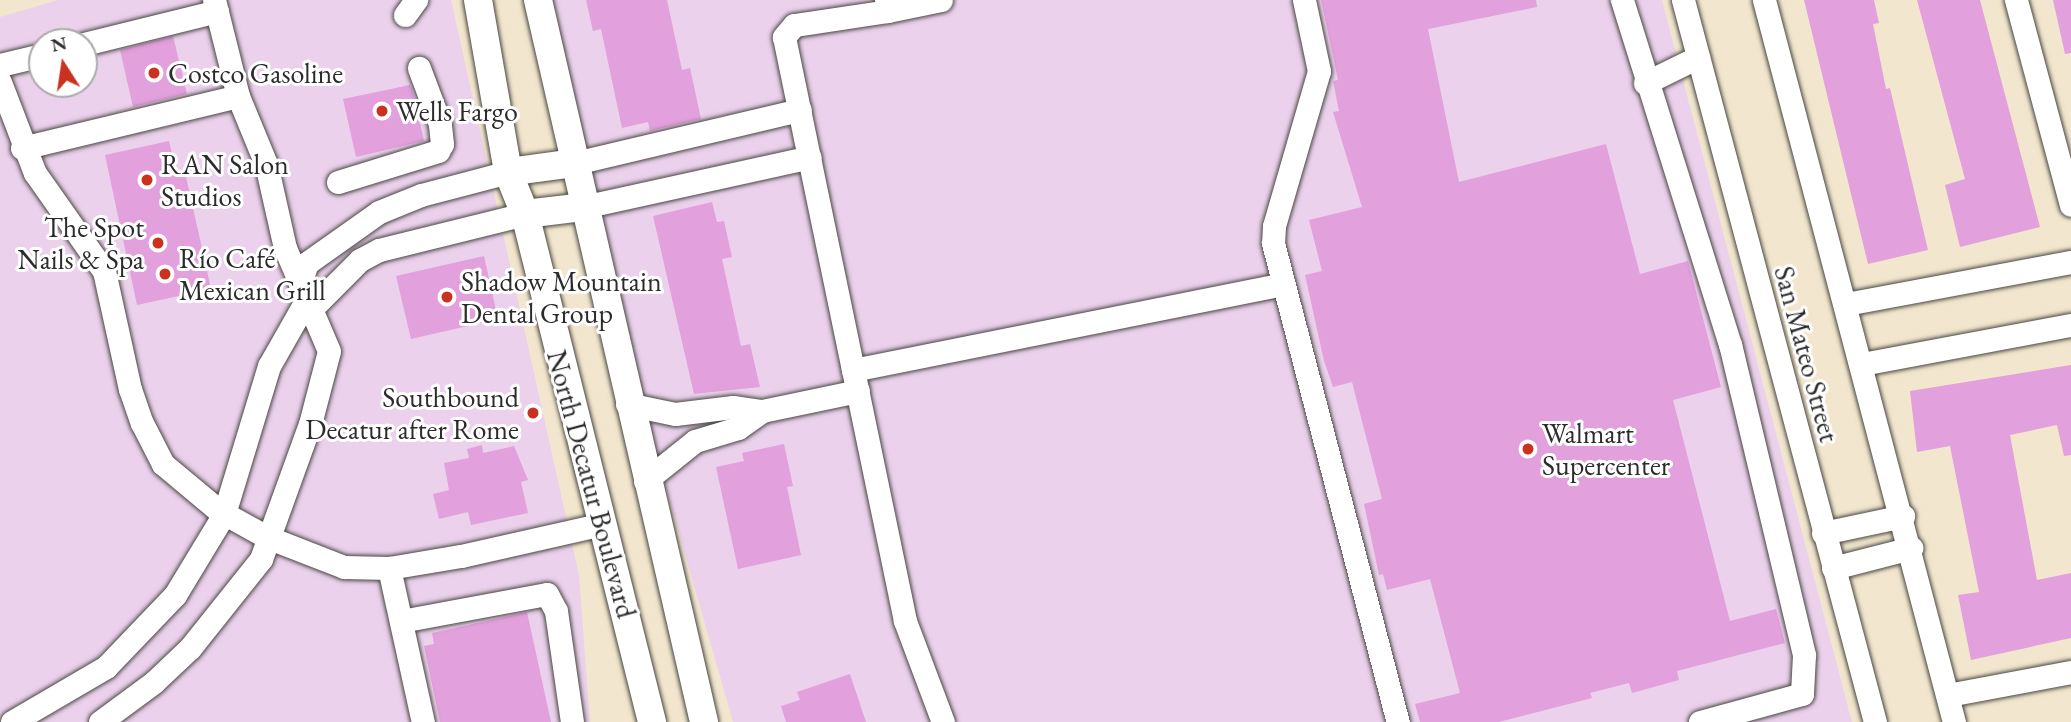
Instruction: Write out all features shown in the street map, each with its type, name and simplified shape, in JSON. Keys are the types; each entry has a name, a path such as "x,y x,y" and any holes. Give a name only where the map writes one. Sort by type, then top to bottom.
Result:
{"main road":[{"name":"North Decatur Boulevard","path":"478,0 508,172 525,214 652,722"},
{"path":"530,0 545,32"},
{"name":"North Decatur Boulevard","path":"538,0 627,404 704,722"},
{"path":"508,172 575,163"},
{"path":"525,214 583,207"}],"street":[{"path":"941,0 887,5 786,30 905,621 943,722"},
{"path":"1304,0 1319,71 1274,226 1273,243 1398,722"},
{"path":"1622,0 1645,83 1730,344 1804,655 1802,694 1770,713 1700,722"},
{"name":"San Mateo Street","path":"1683,0 1875,722"},
{"path":"1764,0 1903,516 1954,722"},
{"path":"2016,0 2071,205"},
{"path":"98,40 215,6 238,96 265,164 280,231 328,351 310,424 261,559 190,648 154,682 100,722"},
{"path":"1645,83 1698,57"},
{"path":"0,65 28,58"},
{"path":"338,182 438,151 442,144 440,124 419,68"},
{"path":"0,82 22,148 104,271 135,408 163,464 224,514 267,537 344,567 389,568 603,524"},
{"path":"22,148 238,96"},
{"path":"575,163 800,110"},
{"path":"583,207 810,157"},
{"path":"306,298 307,263 379,212 421,195 508,172"},
{"path":"12,722 106,667 176,595 224,514 269,366 306,298 379,250 525,214"},
{"path":"1846,304 2071,262"},
{"path":"645,481 695,441 738,428 762,411 856,380 1284,284"},
{"path":"1862,364 2071,325"},
{"path":"627,404 675,414 733,407 762,411"},
{"path":"1823,533 1903,516"},
{"path":"1833,568 1911,548"},
{"path":"389,568 423,722"},
{"path":"401,621 547,594 556,611 572,722"},
{"path":"1948,695 2071,672"}],"shaded area":[{"path":"58,0 451,0 579,575 590,722 0,722 0,17"},
{"path":"552,0 1662,0 1852,722 733,722 635,379"}],"building":[{"path":"586,0 667,0 682,70 690,68 701,119 650,131 648,122 622,128 601,29 593,31"},
{"name":"Walmart Supercenter","path":"1321,0 1536,0 1537,7 1428,29 1459,182 1606,144 1640,274 1688,261 1721,387 1673,400 1730,621 1776,609 1785,643 1677,671 1679,680 1632,693 1629,683 1590,693 1592,698 1499,722 1420,722 1415,704 1460,693 1430,579 1387,590 1383,574 1379,575 1364,504 1382,499 1352,382 1333,387 1324,361 1305,275 1322,271 1309,220 1362,207 1333,112 1339,111 1333,81 1338,80"},
{"path":"1804,0 1874,0 1879,23 1873,24 1886,89 1890,88 1928,250 1868,264"},
{"path":"1917,0 1980,0 2040,227 1960,247 1945,185 1965,179"},
{"path":"2053,0 2071,0 2071,53 2065,54"},
{"path":"173,36 187,94 133,107 120,50"},
{"name":"Wells Fargo","path":"410,85 424,122 420,123 424,141 356,157 343,99"},
{"path":"169,141 177,174 185,172 211,289 137,305 105,155"},
{"path":"712,202 717,222 724,221 732,257 722,259 741,346 750,344 760,387 694,394 653,216"},
{"name":"Shadow Mountain Dental Group","path":"484,256 498,319 411,339 396,276"},
{"path":"2071,365 2071,455 2064,456 2057,425 2010,435 2037,580 2071,573 2071,638 1971,660 1958,595 1979,592 1950,446 1917,452 1910,391"},
{"path":"784,444 793,486 787,487 801,555 738,569 716,467 744,461 742,453"},
{"path":"482,445 483,453 514,446 528,480 521,482 528,513 471,525 468,512 439,519 433,494 449,490 444,463 469,458 467,449"},
{"path":"527,612 551,722 440,722 424,646 434,644 432,633"},
{"path":"850,674 866,722 786,722 781,706 800,700 797,692"}],"place":[{"name":"Costco Gasoline","path":"154,73"},
{"name":"Wells Fargo","path":"382,111"},
{"name":"RAN Salon Studios","path":"147,180"},
{"name":"The Spot Nails & Spa","path":"158,243"},
{"name":"Río Café Mexican Grill","path":"165,274"},
{"name":"Shadow Mountain Dental Group","path":"447,297"},
{"name":"Southbound Decatur after Rome","path":"533,413"},
{"name":"Walmart Supercenter","path":"1528,449"}]}
